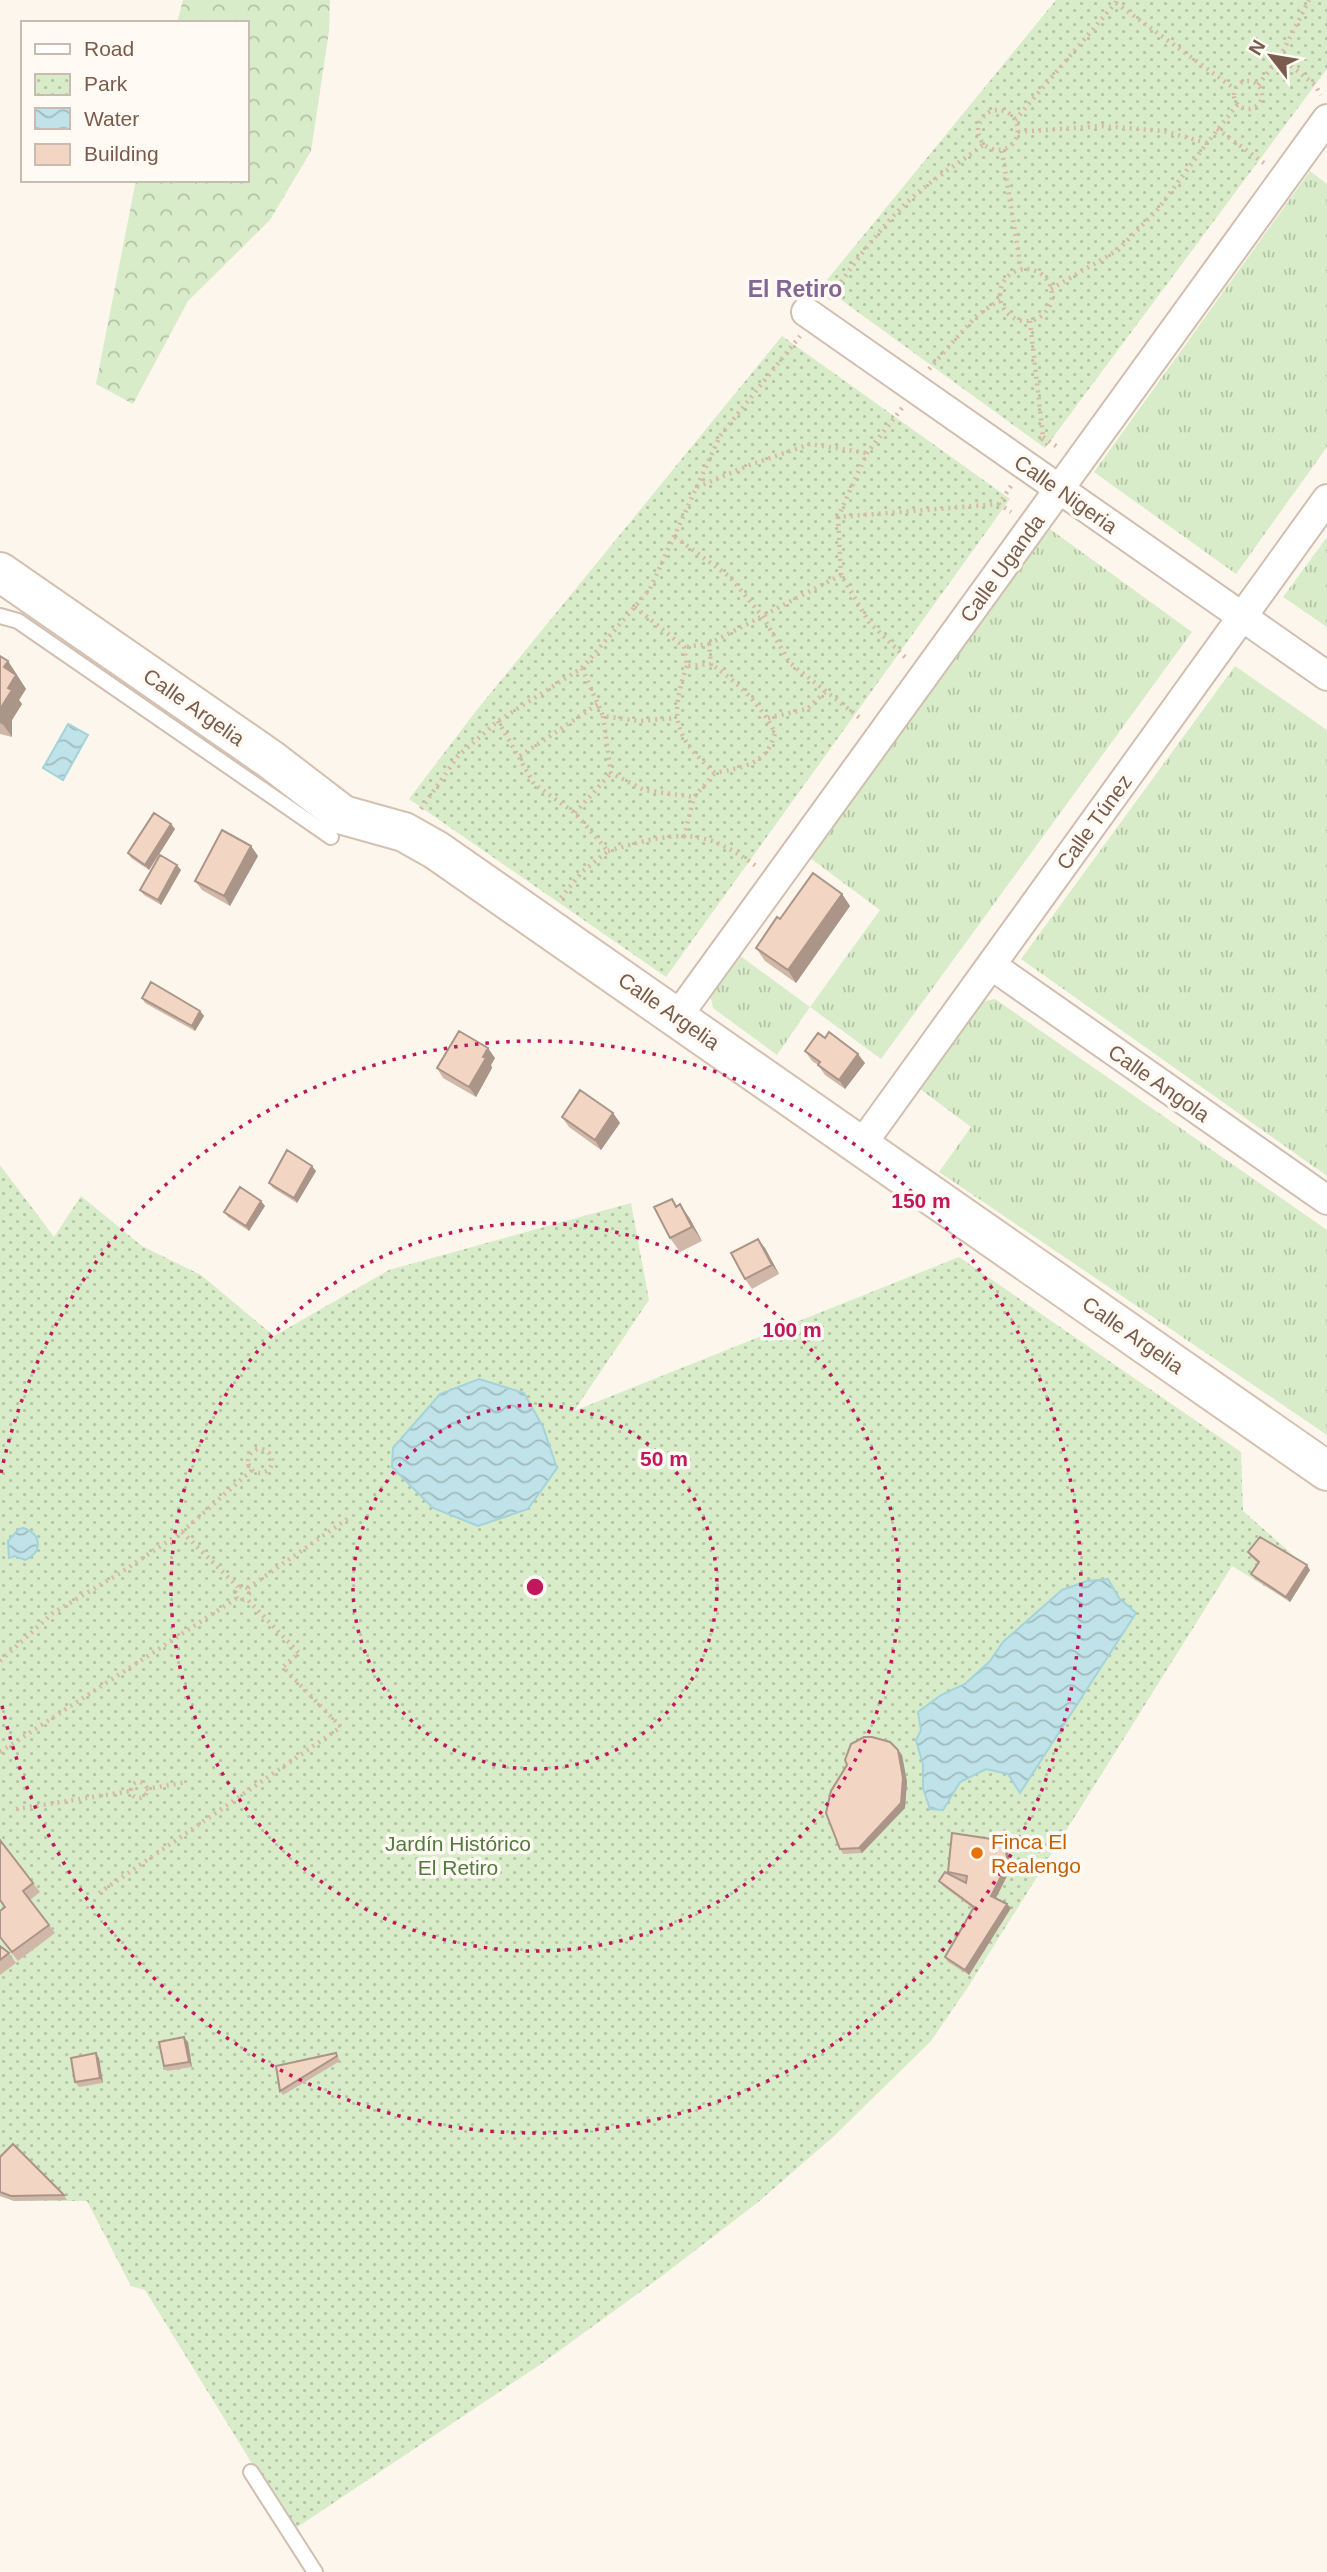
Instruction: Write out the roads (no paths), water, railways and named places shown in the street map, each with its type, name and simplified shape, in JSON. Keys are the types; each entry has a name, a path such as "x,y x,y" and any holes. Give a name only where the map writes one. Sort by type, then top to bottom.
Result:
{"street":[{"name":"Calle Uganda","path":"677,1017 1285,177 1322,135"},
{"name":"Calle Nigeria","path":"810,315 1327,676"},
{"name":"Calle Túnez","path":"862,1144 1327,499"},
{"name":"Calle Argelia","path":"0,572 271,759 344,815 404,832 436,850 862,1144 1327,1471"},
{"name":"Calle Angola","path":"991,965 1327,1200"}],"lane":[{"path":"0,616 18,621 331,837"},
{"path":"251,2472 315,2572"}],"water":[{"path":"68,724 88,735 63,780 43,768"},
{"path":"479,1379 524,1393 543,1427 557,1468 528,1509 478,1526 433,1508 392,1467 393,1448 440,1394"},
{"path":"23,1528 34,1534 37,1548 31,1557 25,1560 15,1556 9,1558 8,1541"},
{"path":"1108,1579 1119,1598 1136,1613 1020,1793 1008,1774 986,1769 960,1782 943,1810 930,1809 923,1788 923,1765 916,1740 921,1730 918,1712 941,1695 965,1684 990,1661 1003,1642 1062,1590 1087,1581"}],"place":[{"name":"Finca El Realengo","path":"977,1853"}],"district":[{"name":"El Retiro","path":"795,289"}],"park label":[{"name":"Jardín Histórico El Retiro","path":"458,1855"}]}
